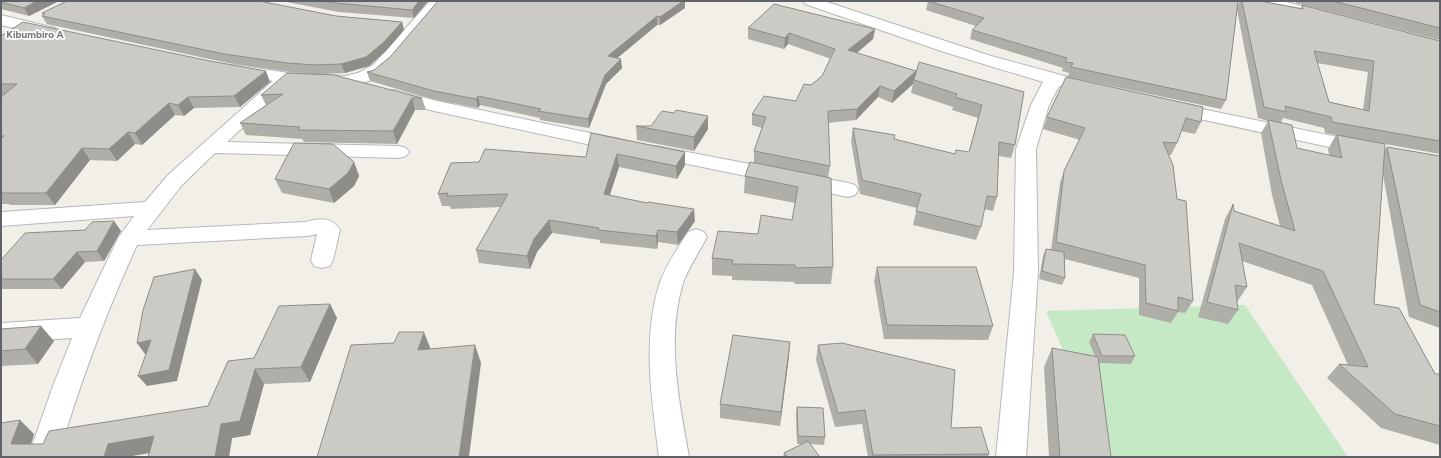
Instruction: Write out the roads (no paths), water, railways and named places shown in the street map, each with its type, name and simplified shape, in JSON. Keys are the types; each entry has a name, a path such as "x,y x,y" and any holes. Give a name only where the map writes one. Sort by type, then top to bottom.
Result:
{"street":[{"path":"345,81 370,74 379,69 438,1"},
{"path":"810,1 1053,80 1110,94"},
{"path":"1266,1 1286,4 1325,17"},
{"path":"8,37 24,26 46,15"},
{"path":"1,20 63,34"},
{"path":"397,23 418,25"},
{"path":"219,66 288,78 345,81 434,106 848,190"},
{"path":"43,457 66,386 89,327 129,238 151,208 175,180 254,106 288,78"},
{"path":"1011,457 1026,272 1026,149 1040,105 1053,80"},
{"path":"1157,104 1382,151"},
{"path":"210,147 399,152"},
{"path":"1,219 151,208"},
{"path":"129,238 308,229 319,225 329,230 322,260"},
{"path":"674,457 661,355 662,326 671,284 696,237"},
{"path":"1,333 89,327"}],"district":[{"name":"Kibumbiro A","path":"35,34"}]}
